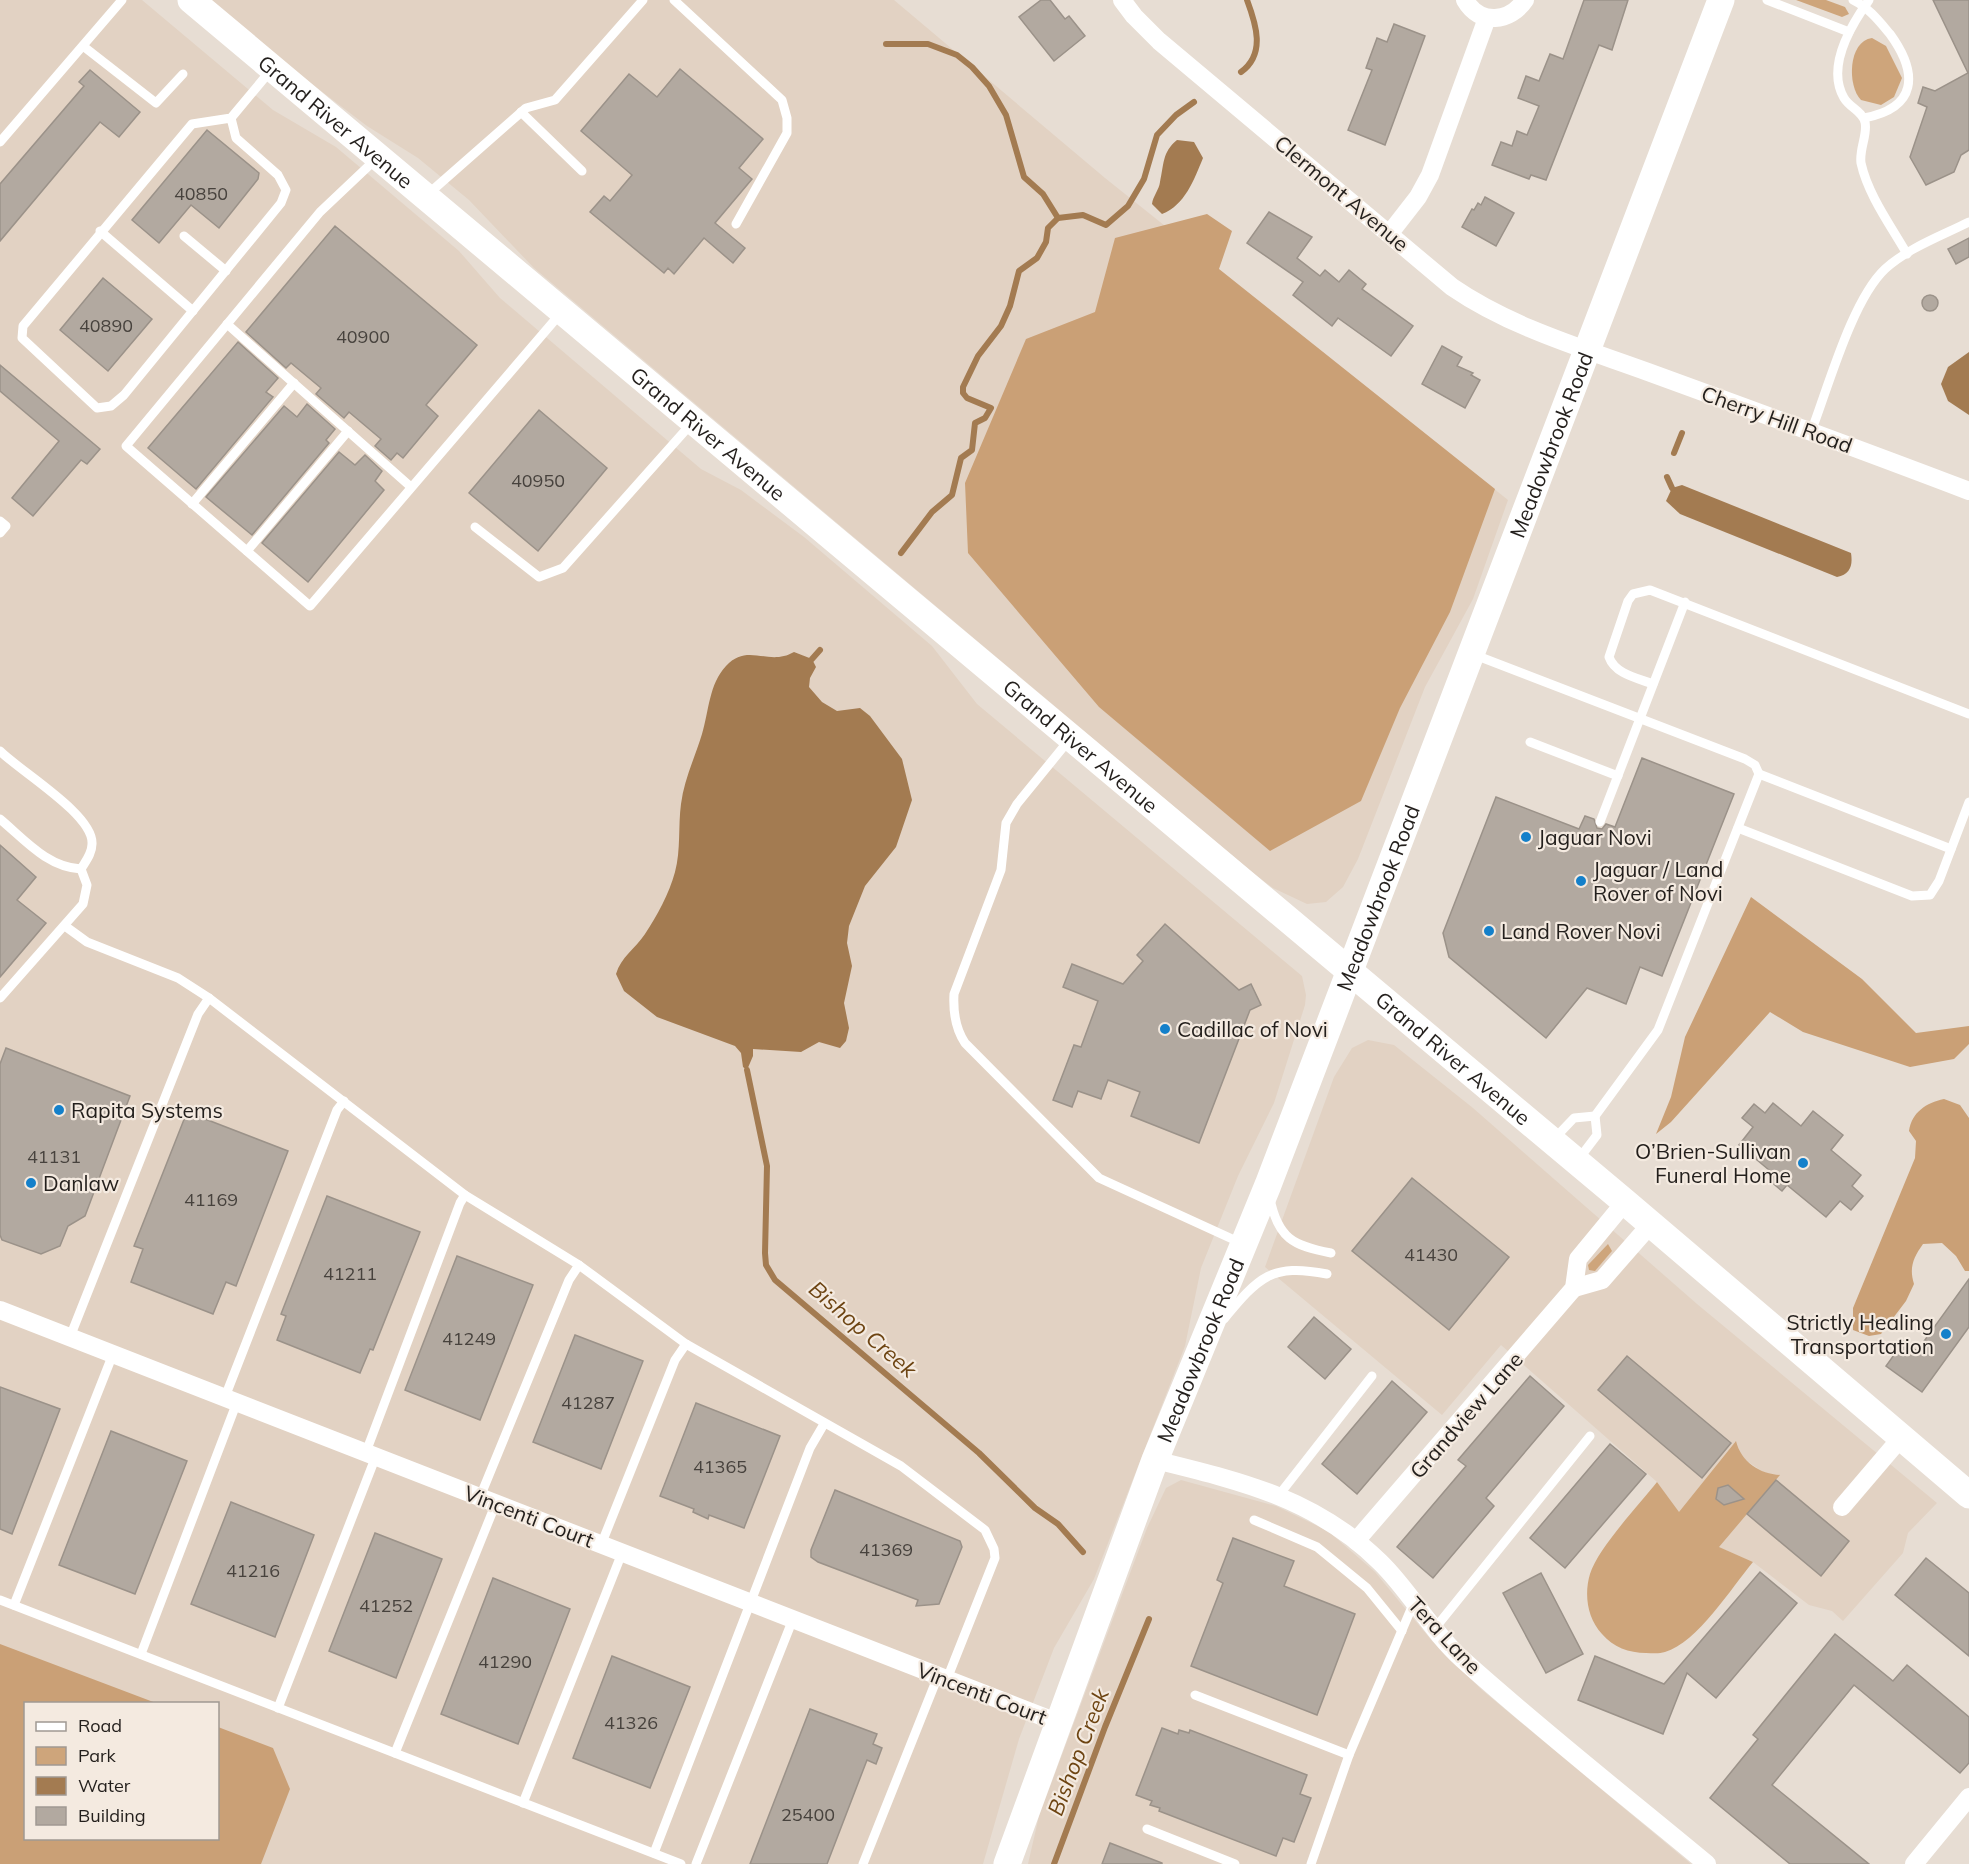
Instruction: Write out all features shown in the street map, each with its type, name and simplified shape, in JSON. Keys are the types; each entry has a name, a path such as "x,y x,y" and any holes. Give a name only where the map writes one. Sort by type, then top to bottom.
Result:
{"main road":[{"name":"Grand River Avenue","path":"191,0 1624,1202 1969,1495"},
{"name":"Meadowbrook Road","path":"1007,1864 1155,1460 1268,1185 1348,971 1473,654 1586,349 1642,211 1721,0"}],"street":[{"name":"Clermont Avenue","path":"1122,0 1159,41 1390,232 1452,287 1494,314 1586,349"},
{"path":"1465,0 1475,12 1486,18 1500,18 1510,14 1526,0"},
{"path":"1390,232 1418,197 1430,175 1486,18"},
{"name":"Cherry Hill Road","path":"1586,349 1969,491"},
{"path":"1624,1202 1578,1259 1574,1288 1602,1280 1650,1224"},
{"name":"Grandview Lane","path":"1356,1541 1574,1288"},
{"name":"Vincenti Court","path":"0,1310 1059,1723"},
{"path":"1842,1507 1900,1438"},
{"name":"Tera Lane","path":"1155,1460 1256,1486 1318,1513 1381,1563 1460,1657 1707,1864"},
{"path":"1914,1864 1969,1797"}],"lane":[{"path":"0,142 122,0"},
{"path":"425,197 521,112 555,100 643,0"},
{"path":"674,0 782,100 787,134 736,224"},
{"path":"1767,0 1849,32"},
{"path":"1853,0 1867,3 1906,61 1910,79 1908,91 1895,108 1864,118"},
{"path":"1867,3 1849,32 1839,63 1839,79 1845,100 1864,118 1866,127 1860,150 1864,172 1907,254"},
{"path":"83,46 156,103 183,74"},
{"path":"231,118 236,138 278,175 286,190 281,203 124,395 111,406 97,408 22,338 23,326 30,314 192,124 231,118 273,69"},
{"path":"521,112 582,171"},
{"path":"378,157 320,212 126,446 310,606 562,312"},
{"path":"1812,432 1866,295 1883,271 1907,254 1969,222"},
{"path":"100,231 193,311"},
{"path":"184,236 226,270"},
{"path":"227,324 411,487"},
{"path":"192,504 294,383"},
{"path":"475,527 539,577 562,568 692,422"},
{"path":"247,551 348,431"},
{"path":"0,521 6,526 0,533"},
{"path":"1653,684 1619,670 1612,665 1609,657 1628,601 1634,594 1650,590 1969,714"},
{"path":"1600,822 1684,602"},
{"path":"1473,654 1745,759 1755,765 1759,774 1951,849"},
{"path":"1070,739 1017,804 1006,823 1001,870 954,994 953,1008 958,1032 965,1043 1099,1178 1244,1244"},
{"path":"1530,742 1617,776"},
{"path":"0,752 82,819 88,828 92,846 81,869 87,885 83,904 0,998"},
{"path":"1576,1162 1597,1135 1595,1116 1658,1030 1759,774"},
{"path":"1738,828 1912,896 1930,895 1935,889 1969,802"},
{"path":"0,819 51,862 63,868 81,869"},
{"path":"65,926 87,942 178,978 209,998 465,1195 579,1265 686,1344 901,1466 976,1522 991,1540 995,1558 863,1864"},
{"path":"70,1337 198,1014 209,998"},
{"path":"141,1654 337,1110 344,1101"},
{"path":"1552,1142 1574,1118 1595,1116"},
{"path":"1268,1185 1272,1211 1282,1233 1306,1248 1331,1253"},
{"path":"278,1707 460,1203 465,1195"},
{"path":"395,1753 569,1280 579,1265"},
{"path":"1202,1346 1245,1293 1263,1279 1292,1268 1327,1274"},
{"path":"602,1545 675,1360 686,1344"},
{"path":"14,1605 113,1354"},
{"path":"1279,1495 1372,1376"},
{"path":"654,1853 810,1449 824,1424"},
{"path":"1436,1627 1590,1436"},
{"path":"1254,1520 1317,1547 1367,1588 1402,1631"},
{"path":"523,1803 622,1552"},
{"path":"0,1600 681,1864"},
{"path":"1311,1864 1349,1755 1414,1602"},
{"path":"696,1864 793,1619"},
{"path":"1195,1695 1349,1755"},
{"path":"1147,1829 1235,1864"}],"shaded area":[{"path":"0,0 142,0 273,110 336,147 459,251 500,298 701,469 741,490 804,537 932,646 977,704 1302,976 1306,995 1305,1005 1274,1103 1238,1176 1201,1268 1185,1346 1094,1579 1054,1648 1019,1739 983,1864 0,1864"},
{"path":"211,0 894,0 1105,178 1508,500 1473,599 1425,687 1358,859 1343,887 1326,902 1307,904 1273,888 1253,873 534,268 469,200 418,158 367,126 300,75"},
{"path":"1207,214 1232,231 1219,269 1495,489 1450,612 1400,708 1361,801 1270,851 1099,707 968,553 965,483 1026,339 1095,312 1115,238"},
{"path":"1751,897 1862,979 1916,1033 1969,1026 1969,1044 1954,1059 1910,1067 1803,1032 1770,1012 1671,1122 1656,1134 1671,1097 1685,1037"},
{"path":"1368,1040 1394,1045 1473,1108 1697,1304 1937,1503 1908,1533 1903,1553 1843,1621 1832,1611 1809,1605 1753,1562 1718,1547 1779,1476 1766,1474 1747,1461 1738,1451 1735,1442 1679,1513 1657,1482 1501,1345 1442,1415 1265,1267 1334,1077 1352,1048"},
{"path":"1944,1099 1960,1105 1969,1118 1969,1271 1965,1271 1956,1256 1942,1243 1923,1244 1913,1263 1914,1284 1906,1301 1881,1334 1869,1336 1853,1330 1853,1308 1915,1158 1916,1141 1909,1131 1911,1124 1921,1109"},
{"path":"1181,1480 1276,1506 1328,1531 1375,1572 1432,1641 1482,1690 1691,1864 1028,1864 1039,1816 1147,1528 1166,1488"},
{"path":"0,1644 153,1702 24,1702 24,1840 219,1840 219,1727 273,1748 290,1789 261,1864 0,1864"}],"green space":[{"path":"1796,0 1826,0 1845,7 1849,14 1842,17"},
{"path":"1872,38 1886,46 1902,78 1894,97 1881,105 1861,100 1853,85 1854,55 1864,41"},
{"path":"1608,1244 1612,1251 1595,1271 1589,1270 1588,1265"},
{"path":"1736,1441 1742,1455 1752,1465 1765,1472 1780,1475 1719,1547 1753,1562 1701,1626 1677,1647 1665,1652 1640,1653 1616,1646 1597,1628 1588,1606 1588,1582 1601,1552 1657,1482 1679,1512"}],"water":[{"path":"1177,140 1194,142 1203,158 1183,198 1177,205 1162,214 1152,204 1166,154"},
{"path":"1969,352 1969,415 1948,401 1941,384 1948,367"},
{"path":"1682,485 1851,553 1850,569 1837,577 1680,514 1666,501 1672,488"},
{"path":"794,652 812,659 816,667 810,678 809,687 822,702 837,711 860,708 870,716 902,759 912,800 896,847 865,886 849,926 847,943 852,966 844,1003 849,1028 846,1041 840,1048 819,1042 801,1052 753,1049 753,1056 747,1070 743,1067 741,1053 735,1046 657,1017 624,991 616,974 621,963 654,920 672,880 677,864 682,795 702,734 713,689 720,673 734,659 742,656 776,657"}],"building":[{"path":"1041,0 1050,0 1065,19 1069,16 1085,36 1054,61 1019,17"},
{"path":"1584,0 1628,0 1612,50 1599,45 1546,180 1531,175 1529,179 1492,165 1501,142 1512,146 1517,131 1527,135 1539,106 1518,98 1526,76 1539,81 1550,54 1563,59"},
{"path":"1933,0 1969,0 1969,150 1961,155 1954,172 1926,185 1910,157 1927,107 1918,103 1923,87 1935,91 1968,73"},
{"path":"1394,24 1425,36 1385,145 1348,130 1372,70 1366,68 1377,38 1387,42"},
{"path":"680,69 763,139 739,168 752,179 715,223 745,248 733,263 704,238 674,274 668,268 664,273 590,212 604,196 610,201 632,175 581,131 629,74 657,97"},
{"path":"90,70 140,112 119,137 100,122 0,241 0,184 84,86 79,82"},
{"path":"207,130 259,173 258,179 219,228 191,205 159,243 132,220"},
{"path":"1485,197 1514,213 1496,246 1462,227 1472,209 1474,210 1478,203 1481,205"},
{"path":"1269,212 1312,237 1297,258 1320,276 1325,270 1339,282 1349,270 1366,284 1362,289 1413,326 1391,356 1338,318 1332,326 1293,295 1303,282 1247,243"},
{"path":"335,226 477,345 426,405 438,416 403,458 397,453 391,460 375,446 381,439 349,412 344,418 316,394 321,388 291,363 286,368 246,332"},
{"path":"1969,238 1969,257 1956,264 1948,249"},
{"path":"103,278 152,319 108,371 60,330"},
{"path":"1930,295 1936,297 1938,303 1936,309 1930,311 1924,309 1922,303 1924,297"},
{"path":"238,342 278,378 266,392 273,397 196,489 148,448"},
{"path":"1442,346 1462,357 1457,366 1473,373 1471,375 1480,380 1465,408 1422,384"},
{"path":"0,365 100,449 87,464 81,460 33,516 12,498 59,441 0,391"},
{"path":"307,404 335,429 326,440 329,443 252,535 206,497 284,406 297,417"},
{"path":"539,410 607,468 538,551 469,493"},
{"path":"339,452 355,465 365,455 382,471 375,481 384,490 308,582 262,543"},
{"name":"Jaguar / Land Rover of Novi","path":"1642,758 1734,794 1662,976 1640,967 1626,1004 1587,988 1546,1038 1449,957 1443,933 1496,797 1579,829 1585,816 1594,819 1597,828 1602,829 1606,824 1615,827"},
{"path":"0,845 36,877 17,900 46,923 0,977"},
{"name":"Cadillac of Novi","path":"1165,924 1239,990 1251,984 1261,1005 1250,1010 1199,1143 1131,1116 1140,1092 1108,1080 1101,1099 1078,1091 1072,1107 1053,1100 1074,1045 1081,1047 1098,1001 1063,987 1072,964 1123,984 1143,961 1137,955"},
{"path":"6,1048 130,1096 85,1216 68,1226 60,1246 41,1254 2,1240 0,1235 0,1064"},
{"name":"O’Brien-Sullivan Funeral Home","path":"1773,1103 1801,1126 1813,1111 1843,1135 1831,1150 1861,1175 1852,1186 1863,1196 1851,1210 1840,1201 1826,1217 1787,1185 1782,1191 1770,1181 1775,1175 1739,1145 1753,1127 1742,1118 1754,1104 1765,1113"},
{"path":"187,1112 288,1151 236,1286 226,1282 213,1314 131,1282 143,1249 134,1246"},
{"path":"1412,1178 1509,1257 1449,1330 1352,1251"},
{"path":"327,1196 420,1232 373,1350 370,1349 360,1373 277,1340 286,1316 281,1314"},
{"path":"457,1256 533,1285 480,1420 405,1390"},
{"name":"Strictly Healing Transportation","path":"1969,1279 1969,1327 1922,1392 1886,1366 1904,1341 1917,1351"},
{"path":"1314,1317 1351,1349 1325,1379 1288,1347"},
{"path":"575,1335 643,1361 601,1469 533,1442"},
{"path":"1627,1356 1731,1443 1702,1478 1598,1390"},
{"path":"1530,1376 1564,1406 1486,1498 1494,1506 1433,1578 1397,1547 1466,1466 1458,1460"},
{"path":"1392,1381 1427,1412 1357,1494 1322,1464"},
{"path":"0,1387 60,1409 12,1534 0,1529"},
{"path":"696,1403 780,1436 744,1528 709,1515 708,1519 693,1512 694,1509 660,1496"},
{"path":"111,1431 187,1461 135,1594 59,1565"},
{"path":"1610,1444 1646,1474 1565,1568 1530,1538"},
{"path":"1776,1480 1849,1541 1821,1576 1747,1514"},
{"path":"1728,1485 1744,1499 1724,1505 1716,1499 1718,1488"},
{"path":"835,1490 960,1541 962,1547 939,1604 916,1606 918,1600 818,1562 811,1557 811,1550"},
{"path":"231,1502 314,1535 275,1637 191,1604"},
{"path":"375,1533 442,1559 396,1678 329,1651"},
{"path":"1233,1538 1294,1561 1284,1586 1355,1614 1317,1715 1191,1666 1223,1583 1217,1580"},
{"path":"1926,1558 1969,1593 1969,1656 1895,1595"},
{"path":"1760,1572 1797,1603 1716,1698 1687,1673 1663,1734 1578,1700 1595,1656 1664,1684"},
{"path":"1541,1573 1583,1654 1546,1673 1503,1593"},
{"path":"493,1578 570,1609 518,1744 441,1714"},
{"path":"1835,1634 1893,1681 1907,1665 1969,1717 1969,1763 1960,1773 1854,1685 1772,1785 1869,1864 1790,1864 1710,1798 1758,1739 1753,1735"},
{"path":"612,1656 690,1687 650,1788 573,1758"},
{"path":"810,1709 877,1734 873,1744 882,1748 876,1764 867,1760 827,1864 750,1864"},
{"path":"1162,1728 1178,1734 1179,1730 1189,1733 1190,1730 1307,1775 1300,1794 1311,1798 1294,1842 1283,1838 1276,1856 1159,1811 1160,1808 1150,1805 1152,1801 1136,1795"},
{"path":"1110,1843 1162,1863 1162,1864 1102,1864"}],"waterway":[{"name":"Bishop Creek","path":"1241,72 1254,57 1257,38 1247,0"},
{"path":"886,44 928,44 957,55 972,67 989,86 1006,115 1024,177 1043,194 1058,218"},
{"name":"Bishop Creek","path":"901,553 932,512 952,495 961,458 972,450 975,423 985,418 991,408 967,398 963,393 963,387 978,356 1001,326 1010,306 1019,271 1037,258 1046,242 1048,228 1058,218 1083,215 1106,225 1128,206 1144,179 1157,135 1176,115 1194,102"},
{"path":"1674,453 1682,433"},
{"path":"1667,477 1672,488"},
{"name":"Bishop Creek","path":"812,659 820,650"},
{"name":"Bishop Creek","path":"747,1070 767,1166 765,1253 766,1265 775,1280 979,1453 1035,1508 1058,1524 1083,1552"},
{"name":"Bishop Creek","path":"1054,1864 1105,1727 1149,1619"}],"place":[{"name":"Jaguar Novi","path":"1526,837"},
{"name":"Jaguar / Land Rover of Novi","path":"1581,881"},
{"name":"Land Rover Novi","path":"1489,931"},
{"name":"Cadillac of Novi","path":"1165,1029"},
{"name":"Rapita Systems","path":"59,1110"},
{"name":"O’Brien-Sullivan Funeral Home","path":"1803,1163"},
{"name":"Danlaw","path":"31,1183"},
{"name":"Strictly Healing Transportation","path":"1946,1334"}]}
